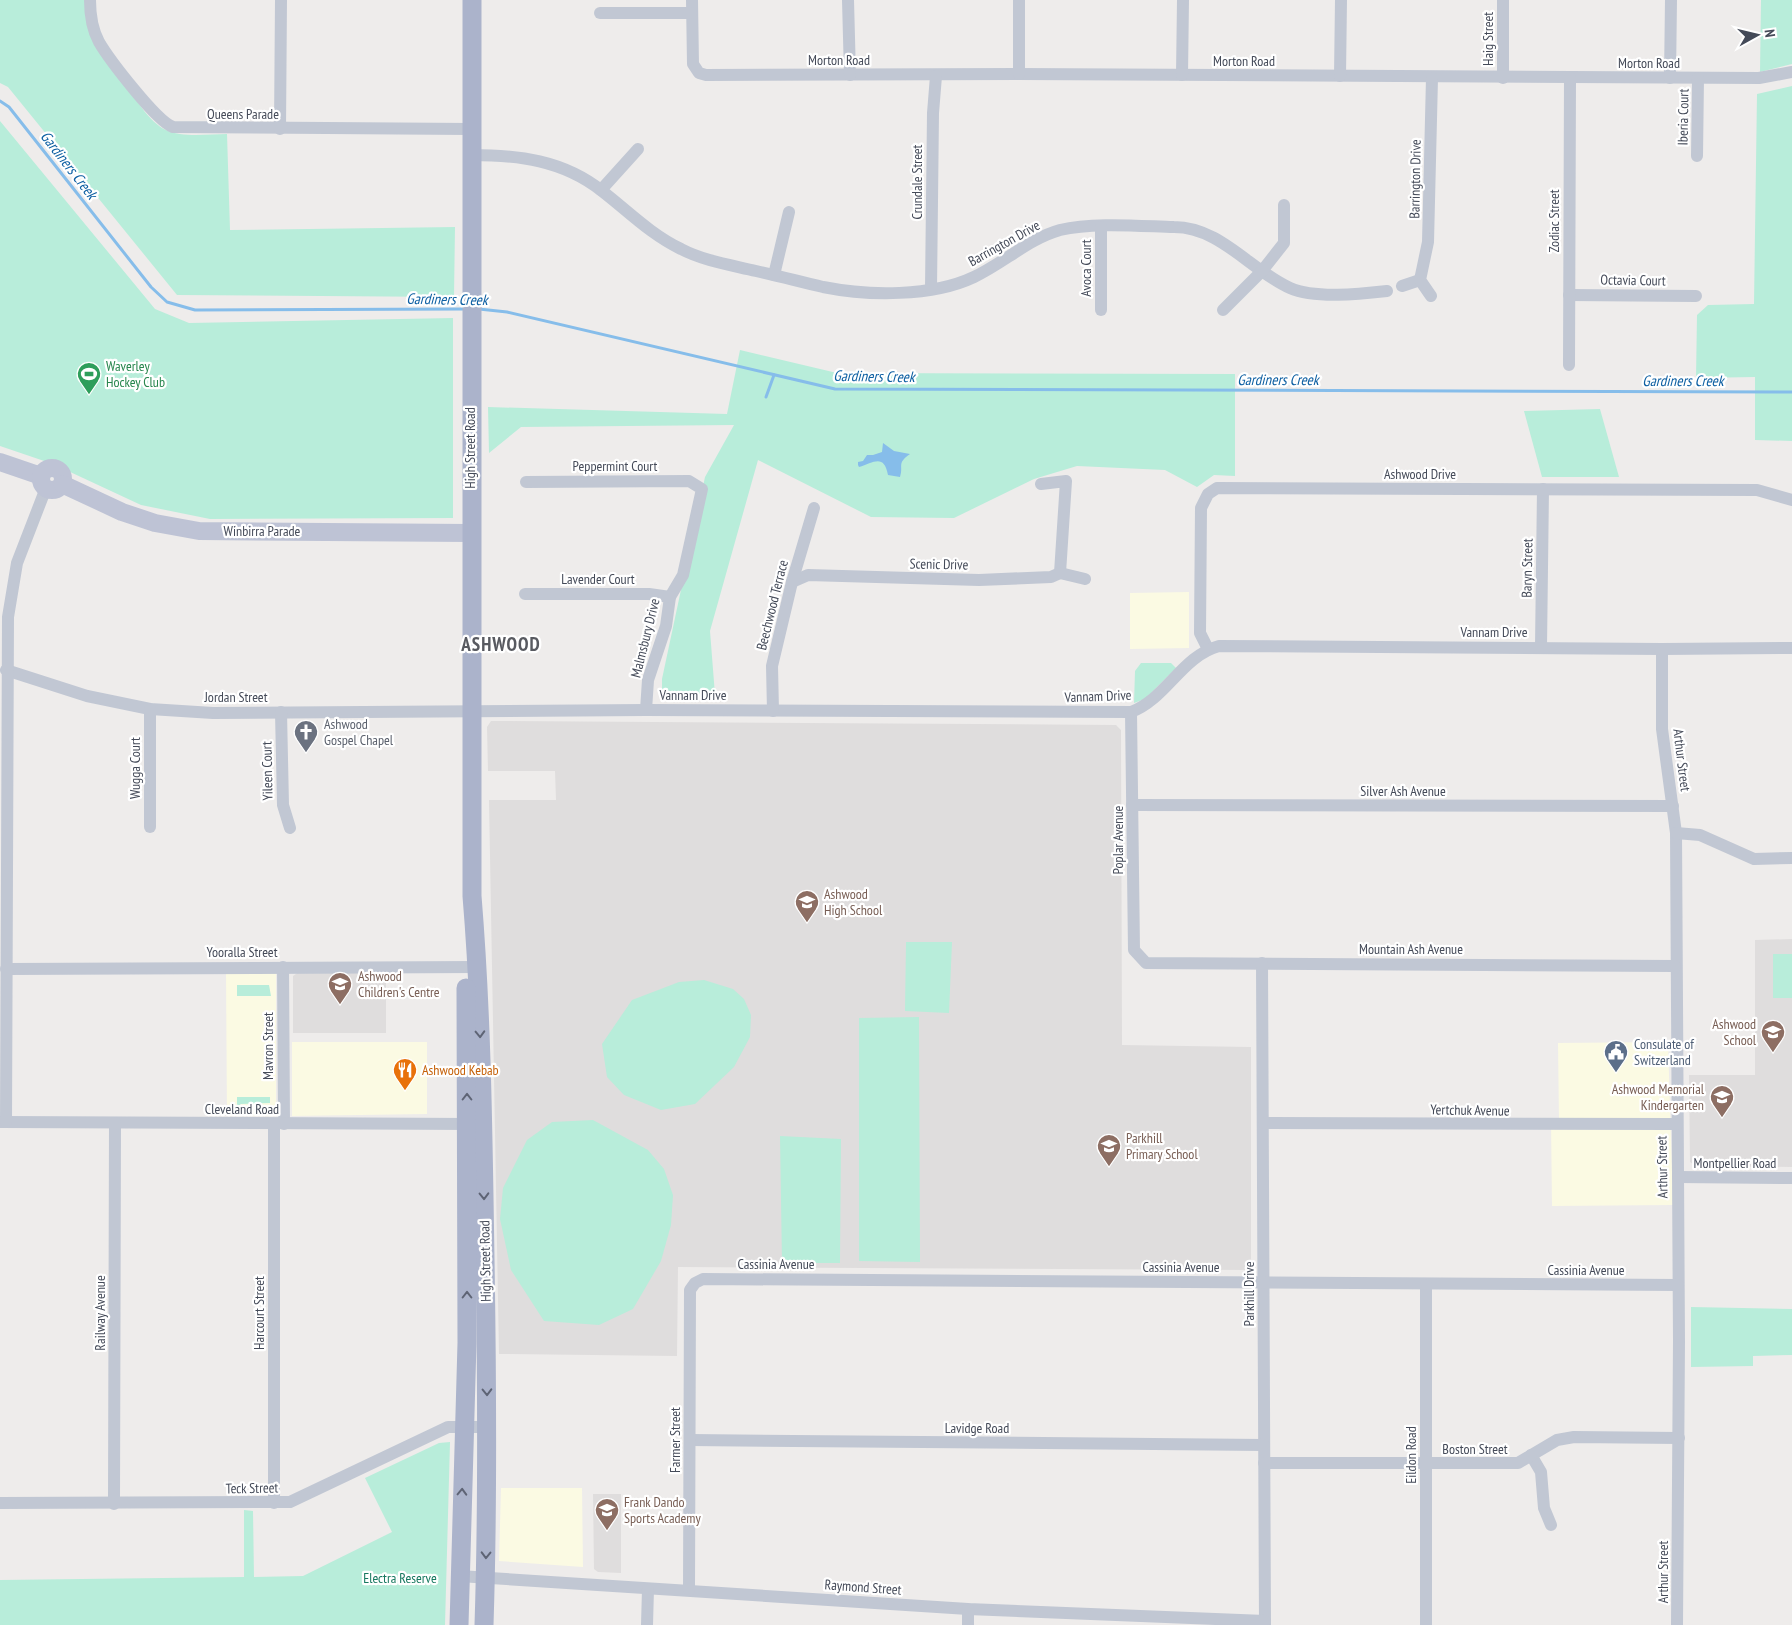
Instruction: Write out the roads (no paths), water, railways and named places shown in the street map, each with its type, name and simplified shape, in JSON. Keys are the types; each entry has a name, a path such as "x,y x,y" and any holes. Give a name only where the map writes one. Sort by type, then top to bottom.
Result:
{"main road":[{"name":"High Street Road","path":"472,0 470,296 472,967 475,1124 488,1427 484,1625"},
{"name":"High Street Road","path":"459,1625 466,1343 475,1124"}],"street":[{"name":"Queens Parade","path":"90,0 93,25 99,42 156,115 167,125 186,129 471,129"},
{"path":"280,128 281,0"},
{"path":"848,0 848,75"},
{"path":"1019,0 1019,74"},
{"path":"1182,0 1182,75"},
{"path":"1340,76 1341,0"},
{"name":"Haig Street","path":"1503,78 1504,0"},
{"path":"1670,78 1671,0"},
{"path":"600,13 692,7"},
{"name":"Morton Road","path":"692,7 692,64 697,71 710,75 933,76 1019,74 1432,78 1759,78 1792,72"},
{"name":"Crundale Street","path":"933,76 932,251 929,269 935,288"},
{"name":"Barrington Drive","path":"1420,280 1428,242 1432,78"},
{"name":"Zodiac Street","path":"1569,365 1570,78"},
{"name":"Iberia Court","path":"1697,156 1698,78"},
{"path":"601,190 638,149"},
{"name":"Barrington Drive","path":"471,155 508,156 539,160 576,174 601,190 652,232 684,251 712,261 852,291 903,293 935,288 974,277 1038,238 1062,230 1100,227 1178,227 1218,239 1289,288 1307,294 1387,291"},
{"path":"1222,310 1262,271 1284,243 1284,205"},
{"path":"774,275 789,212"},
{"name":"Avoca Court","path":"1100,227 1101,310"},
{"path":"1402,286 1420,280 1431,296"},
{"name":"Octavia Court","path":"1569,294 1696,296"},
{"name":"Winbirra Parade","path":"0,462 122,512 155,523 199,531 470,533"},
{"name":"Peppermint Court","path":"526,482 688,481 702,489"},
{"path":"1042,484 1066,482 1060,573"},
{"path":"3,1122 6,969 3,801 8,617 17,563 50,483"},
{"name":"Ashwood Drive","path":"1208,649 1200,633 1201,508 1208,494 1217,488 1757,490 1792,500"},
{"name":"Malmsbury Drive","path":"646,710 648,680 666,626 670,597 683,575 702,489"},
{"name":"Baryn Street","path":"1541,647 1543,489"},
{"name":"Beechwood Terrace","path":"774,711 772,666 792,582 814,508"},
{"name":"Scenic Drive","path":"792,582 808,575 979,580 1051,577 1060,573 1085,579"},
{"name":"Lavender Court","path":"525,594 649,594 670,597"},
{"name":"Vannam Drive","path":"471,711 1131,712 1148,704 1200,654 1208,649 1219,646 1792,648"},
{"name":"Arthur Street","path":"1662,649 1662,729 1676,833 1675,966 1679,1438 1677,1625"},
{"name":"Jordan Street","path":"6,670 87,696 150,709 213,713 471,711"},
{"name":"Wugga Court","path":"150,709 150,828"},
{"name":"Yileen Court","path":"281,712 282,805 290,828"},
{"name":"Poplar Avenue","path":"1131,712 1134,950 1146,962"},
{"name":"Silver Ash Avenue","path":"1132,806 1673,806"},
{"path":"1676,833 1700,835 1754,859 1792,858"},
{"name":"Mountain Ash Avenue","path":"1146,962 1675,966"},
{"name":"Parkhill Drive","path":"1262,963 1264,1123 1264,1623"},
{"name":"Mavron Street","path":"279,1124 283,967"},
{"name":"Yooralla Street","path":"6,969 472,967"},
{"name":"Cleveland Road","path":"3,1122 475,1124"},
{"name":"Railway Avenue","path":"114,1504 115,1123"},
{"name":"Yertchuk Avenue","path":"1264,1123 1552,1126 1676,1124"},
{"name":"Harcourt Street","path":"274,1503 279,1124"},
{"name":"Montpellier Road","path":"1678,1177 1792,1178"},
{"name":"Cassinia Avenue","path":"690,1290 695,1283 703,1279 1678,1285"},
{"name":"Eildon Road","path":"1426,1284 1426,1625"},
{"name":"Farmer Street","path":"689,1590 690,1290"},
{"name":"Teck Street","path":"0,1503 290,1502 448,1427 488,1427"},
{"name":"Boston Street","path":"1264,1464 1518,1464 1557,1440 1574,1437 1679,1438"},
{"name":"Lavidge Road","path":"690,1440 1264,1445"},
{"path":"1531,1456 1541,1472 1544,1508 1551,1525"},
{"name":"Raymond Street","path":"459,1576 1127,1620 1264,1623"},
{"path":"647,1625 648,1589"},
{"path":"968,1609 968,1625"}],"water":[{"path":"883,443 894,451 910,454 903,460 900,477 888,475 884,464 881,462 877,461 859,467 858,465 858,462 863,461 867,455 882,452"}],"waterway":[{"name":"Gardiners Creek","path":"0,101 9,107 151,287 167,302 195,310 465,309"},
{"name":"Gardiners Creek","path":"479,309 507,312 835,389 1792,392"},
{"path":"766,397 774,375"}],"place":[{"name":"Waverley Hockey Club","path":"89,395"},
{"name":"Ashwood Gospel Chapel","path":"306,753"},
{"name":"Ashwood High School","path":"807,923"},
{"name":"Ashwood Children's Centre","path":"340,1005"},
{"name":"Ashwood School","path":"1773,1053"},
{"name":"Consulate of Switzerland","path":"1616,1073"},
{"name":"Ashwood Kebab","path":"405,1091"},
{"name":"Ashwood Memorial Kindergarten","path":"1722,1118"},
{"name":"Parkhill Primary School","path":"1109,1167"},
{"name":"Frank Dando Sports Academy","path":"607,1531"}],"district":[{"name":"ASHWOOD","path":"501,644"}],"park label":[{"name":"Electra Reserve","path":"400,1578"}]}
